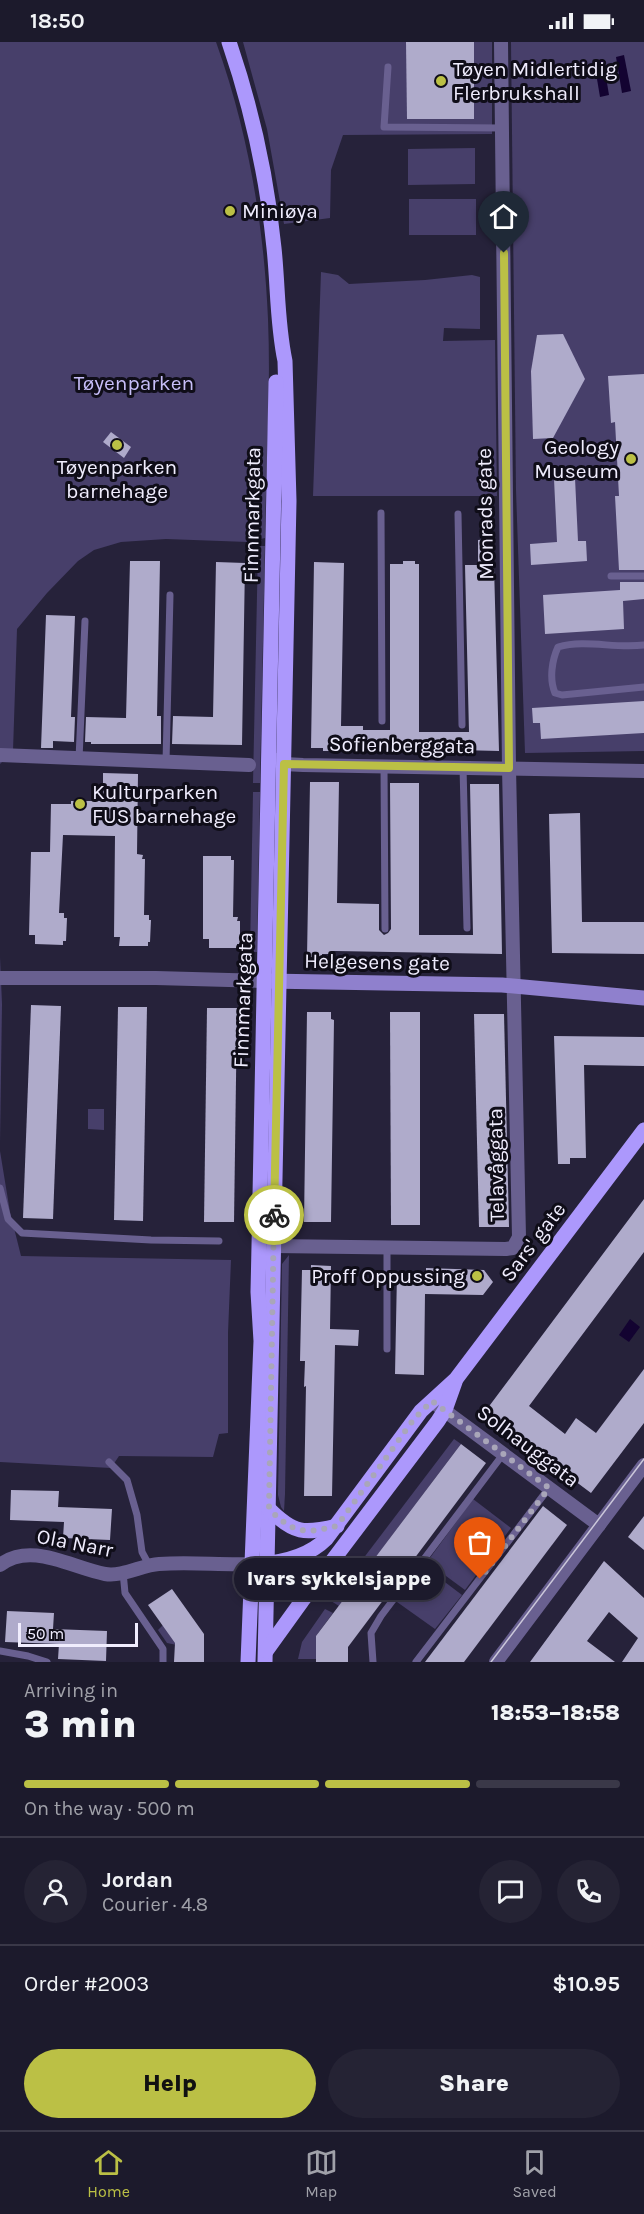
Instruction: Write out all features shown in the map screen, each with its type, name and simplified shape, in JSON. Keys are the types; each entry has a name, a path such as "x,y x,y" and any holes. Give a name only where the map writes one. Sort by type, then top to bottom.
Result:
{"main road":[{"name":"Finnmarkgata","path":"229,42 248,103 269,204 277,278 280,340 285,361 289,501 284,764 258,1292 261,1341 258,1455 248,1662"},
{"name":"Finnmarkgata","path":"266,1657 274,1246 269,755 276,362 280,340"},
{"name":"Sars' gate","path":"251,1564 292,1558 312,1551 337,1526 414,1419 456,1379 644,1130"},
{"name":"Sars' gate","path":"266,1657 302,1600 445,1410 456,1379"},
{"path":"269,1509 286,1525 302,1532 337,1526"}],"street":[{"name":"Monrads gate","path":"501,42 509,768 514,986"},
{"path":"0,755 249,765"},
{"name":"Sofienberggata","path":"269,755 284,764 644,771"},
{"name":"Helgesens gate","path":"0,978 156,978 514,986 644,998"},
{"name":"Telavåggata","path":"274,1246 513,1248 519,1237 514,986"},
{"name":"Solhauggata","path":"432,1401 599,1525"},
{"path":"496,1662 644,1465"},
{"name":"Ola Narr","path":"0,1565 8,1558 20,1555 38,1556 108,1575 149,1565 251,1564"}],"lane":[{"path":"388,67 384,127 501,128"},
{"path":"381,513 382,721"},
{"path":"458,514 462,725"},
{"path":"611,576 644,576"},
{"path":"166,762 170,595"},
{"path":"79,759 86,621"},
{"path":"644,645 632,647 570,644 558,647 554,656 552,685 555,693 562,695 644,687"},
{"path":"384,766 385,929"},
{"path":"462,767 467,928"},
{"path":"0,1188 8,1219 22,1233 219,1241"},
{"path":"387,1248 387,1349"},
{"path":"373,1662 371,1633 381,1616 504,1454"},
{"path":"109,1462 127,1480 137,1515 142,1552 149,1565"},
{"path":"416,1662 549,1488"},
{"path":"123,1572 125,1593 163,1649 163,1662"},
{"path":"0,1651 47,1662"}],"green space":[{"name":"Tøyenparken","path":"0,42 216,42 237,110 258,214 266,284 269,374 265,538 248,542 166,539 121,542 94,550 78,561 17,629 13,751 0,764"},
{"path":"243,42 492,42 492,134 343,135 331,170 330,218 284,224 267,129"},
{"path":"511,42 644,42 644,751 525,753 516,490"},
{"path":"475,148 475,184 408,185 408,149"},
{"path":"409,199 476,199 476,235 409,235"},
{"path":"321,272 338,275 349,284 472,275 480,277 480,329 444,328 443,341 495,340 497,496 313,496"},
{"path":"265,546 260,783 253,783 258,548"},
{"path":"253,792 260,792 257,952 250,952"},
{"path":"0,957 2,1004 0,1143"},
{"path":"88,1109 104,1109 104,1130 88,1129"},
{"path":"0,1151 10,1212 21,1256 231,1260 228,1433 219,1434 213,1457 119,1456 111,1468 0,1462"},
{"path":"289,1255 284,1511 278,1495 282,1264"},
{"path":"454,1439 461,1444 339,1606 331,1601"},
{"path":"473,1499 511,1528 465,1590 427,1562"},
{"path":"425,1567 462,1595 435,1629 397,1602"},
{"path":"325,1609 333,1613 316,1636 316,1659 298,1659 302,1642"},
{"path":"163,1625 177,1645 167,1643 158,1630"}],"shaded area":[{"path":"624,55 631,91 622,93 616,57"},
{"path":"603,59 609,95 600,97 594,61"},
{"path":"630,1319 640,1327 629,1342 619,1335"}],"building":[{"name":"Tøyen Midlertidig Flerbrukshall","path":"406,42 474,42 474,119 407,119"},
{"path":"563,334 585,379 553,438 533,439 531,371 537,335"},
{"name":"Geology Museum","path":"644,374 644,570 619,570 615,496 619,496 615,422 611,423 608,376"},
{"name":"Tøyenparken barnehage","path":"111,432 131,447 124,458 103,442"},
{"path":"575,478 578,541 586,541 587,561 531,565 530,544 557,542 554,479"},
{"path":"488,539 490,566 494,566 499,751 420,749 415,750 415,753 403,753 403,750 390,748 341,747 336,748 336,751 323,751 323,748 311,748 314,562 344,563 341,726 363,726 363,730 390,730 390,564 415,561 415,564 419,564 419,732 469,732 465,565 478,565 478,540"},
{"path":"130,561 160,561 157,716 161,716 161,744 91,744 91,742 85,742 86,717 126,718"},
{"path":"216,562 245,563 242,745 172,744 173,716 213,717"},
{"path":"620,582 644,582 644,599 623,601 624,629 545,634 543,595 620,590"},
{"path":"46,615 75,616 71,717 75,717 74,742 53,741 53,748 41,748"},
{"path":"644,701 644,733 541,739 540,723 533,723 532,708"},
{"path":"103,773 138,774 137,854 143,855 142,859 145,859 144,915 149,915 149,920 151,920 150,942 148,946 119,946 120,937 114,937 115,836 63,835 59,913 64,913 64,918 67,918 66,941 63,941 63,945 35,944 35,935 29,935 31,852 50,852 51,804 71,804 71,801 103,801"},
{"path":"310,782 339,782 337,903 379,904 379,930 384,935 391,929 390,783 419,783 419,935 473,935 470,784 499,784 502,954 331,951 331,954 322,954 322,957 307,957"},
{"path":"580,813 582,922 644,922 644,954 552,953 549,814"},
{"path":"203,856 231,856 231,860 234,860 233,917 238,917 237,921 240,921 240,944 237,944 237,948 209,948 209,939 203,939"},
{"path":"31,1005 61,1006 53,1219 23,1218"},
{"path":"118,1007 147,1007 143,1221 114,1220"},
{"path":"207,1008 237,1008 234,1222 204,1222"},
{"path":"307,1012 331,1012 331,1019 334,1020 331,1222 304,1222"},
{"path":"390,1012 420,1012 420,1225 391,1225"},
{"path":"474,1014 504,1014 509,1227 479,1227"},
{"path":"554,1036 644,1037 644,1066 584,1065 586,1158 570,1158 570,1164 558,1164"},
{"path":"644,1199 644,1252 529,1406 565,1434 576,1418 596,1433 644,1369 644,1423 591,1493 484,1413"},
{"path":"311,1265 331,1266 330,1329 359,1330 358,1346 335,1345 332,1496 304,1496 306,1386 304,1387 305,1361 300,1361 302,1270 311,1270"},
{"path":"426,1268 484,1270 493,1282 483,1295 425,1294 424,1375 395,1374 397,1273 426,1273"},
{"path":"461,1444 486,1463 348,1647 348,1662 316,1662 316,1636"},
{"path":"11,1490 59,1491 58,1507 112,1509 110,1540 63,1538 64,1522 10,1520"},
{"path":"543,1506 567,1525 464,1662 425,1662"},
{"path":"644,1516 644,1550 628,1537"},
{"path":"604,1561 644,1598 644,1662 622,1662 638,1638 609,1612 587,1641 615,1662 530,1662"},
{"path":"172,1589 204,1634 204,1662 174,1662 175,1643 148,1605"},
{"path":"7,1611 54,1613 53,1629 107,1631 106,1661 58,1659 59,1644 5,1642"}],"tram line":[{"path":"491,1662 644,1459"}],"way so far":[{"path":"274,1215 269,1509 286,1525 302,1532 337,1526 420,1411 432,1401 549,1488 480,1579"}],"place":[{"name":"Tøyen Midlertidig Flerbrukshall","path":"441,81"},
{"name":"Miniøya","path":"230,211"},
{"name":"Tøyenparken barnehage","path":"117,445"},
{"name":"Geology Museum","path":"631,459"},
{"name":"Kulturparken FUS barnehage","path":"80,804"},
{"name":"Proff Oppussing","path":"477,1276"},
{"name":"Ivars sykkelsjappe","path":"480,1579"}],"route":[{"path":"274,1215 284,764 509,768 504,253"}]}
